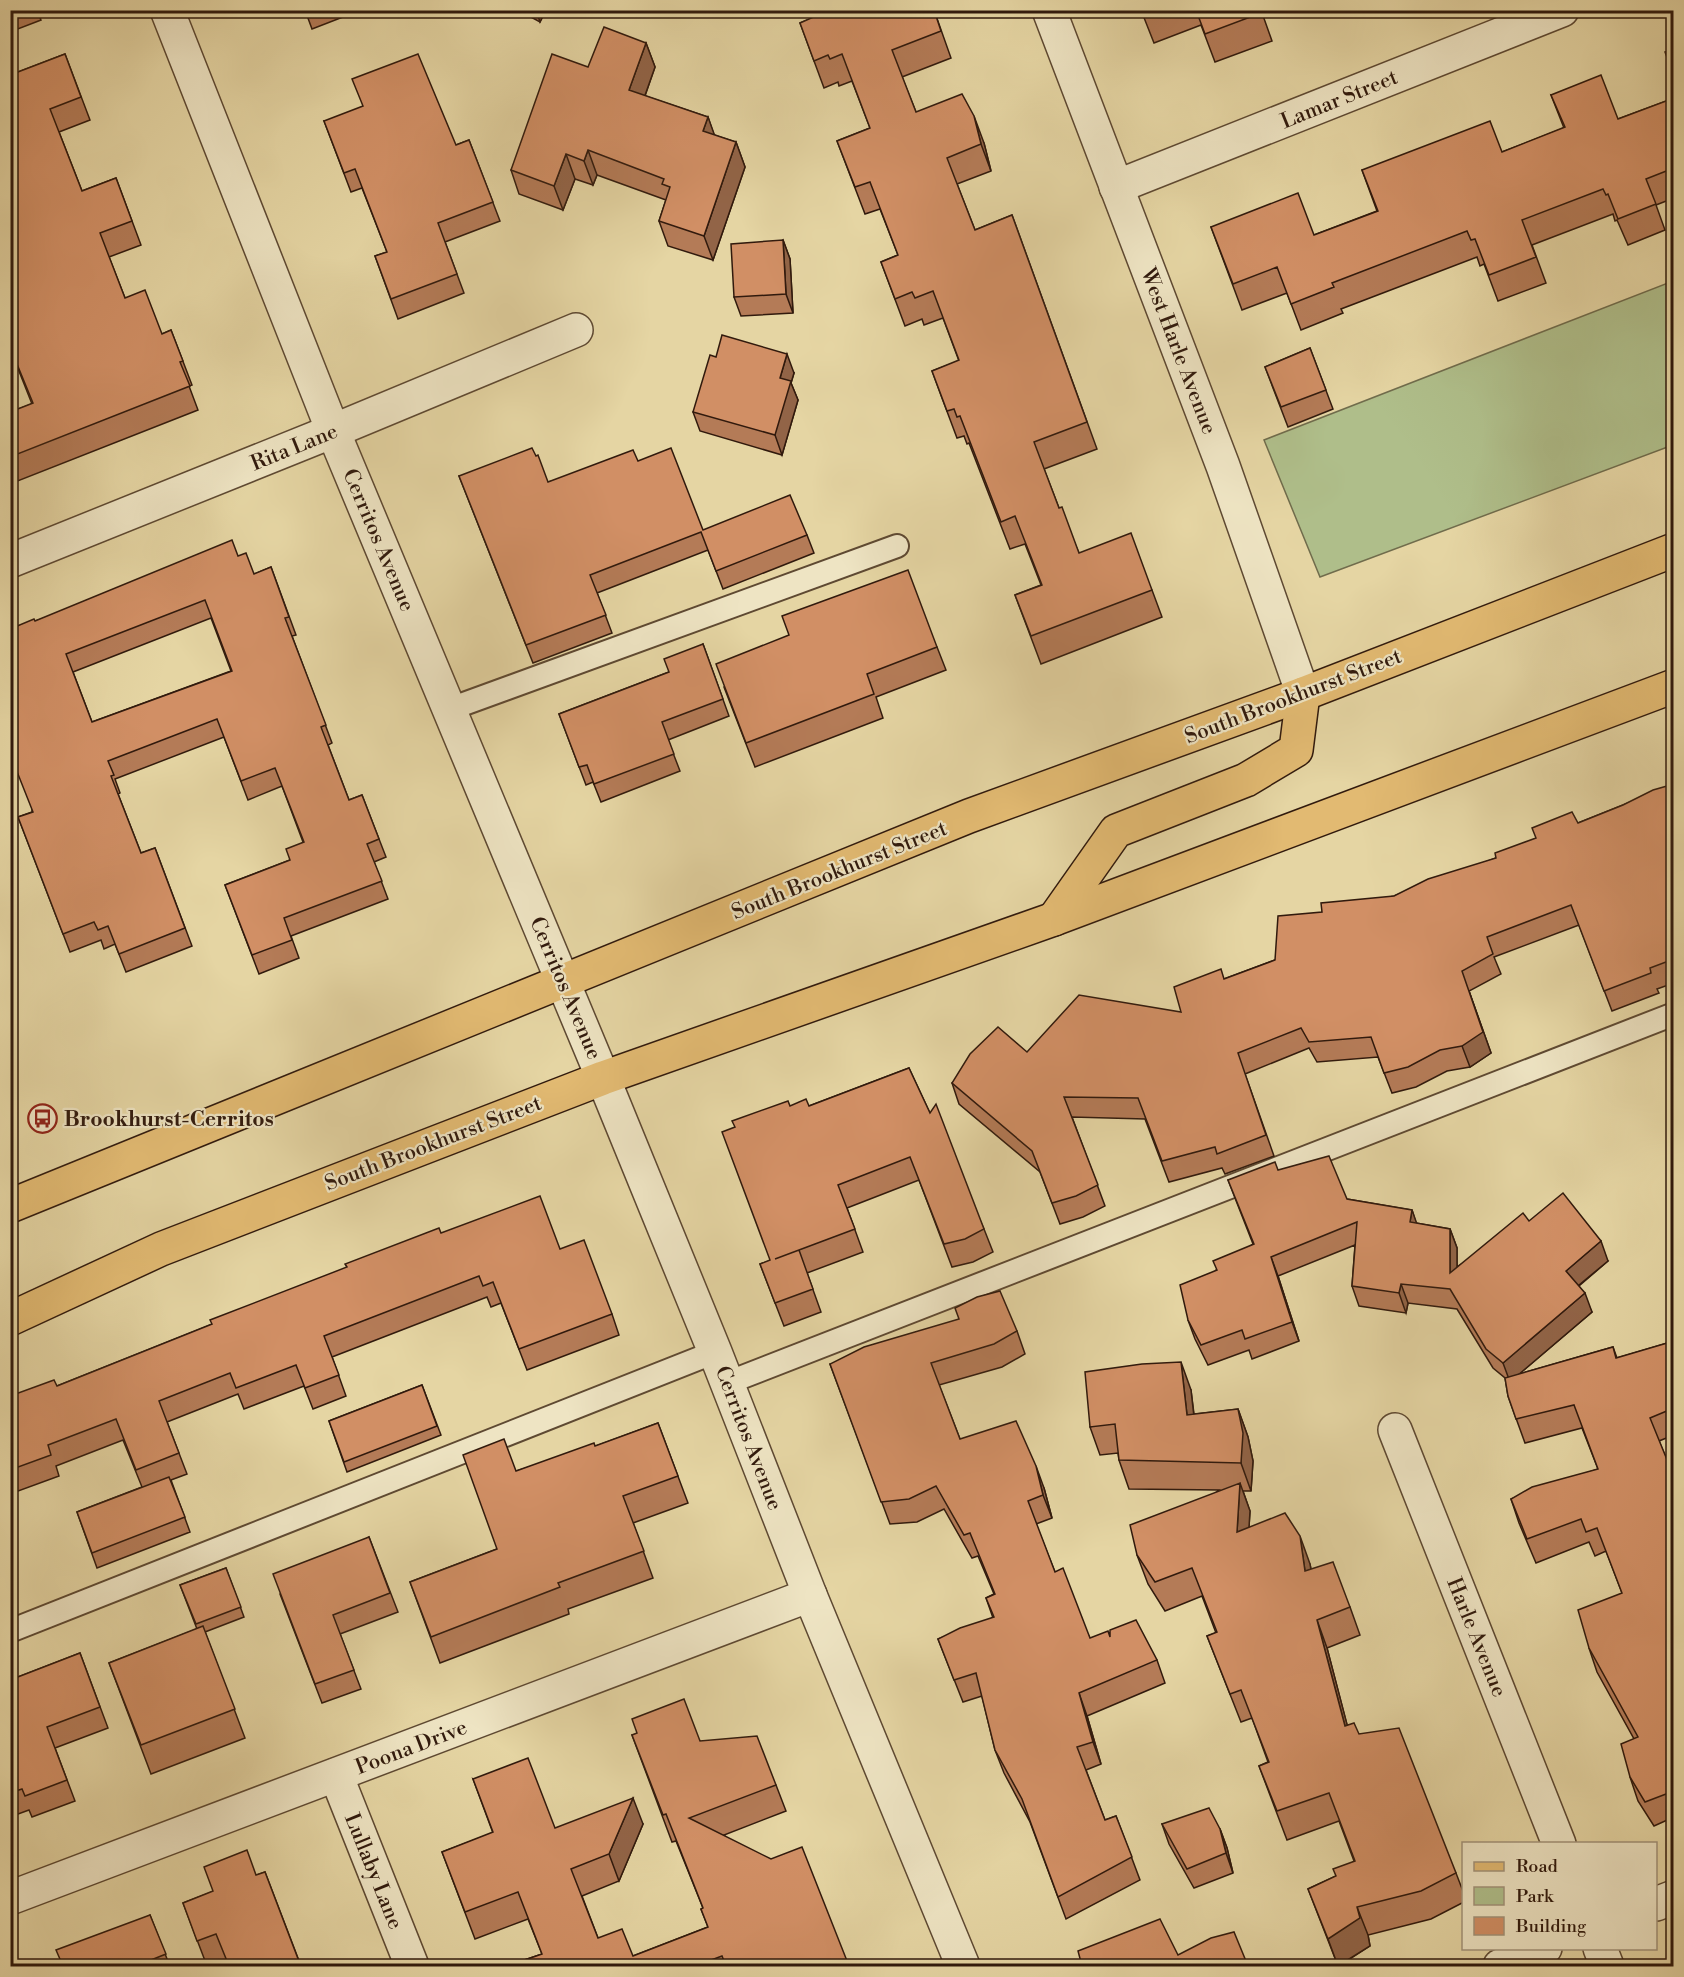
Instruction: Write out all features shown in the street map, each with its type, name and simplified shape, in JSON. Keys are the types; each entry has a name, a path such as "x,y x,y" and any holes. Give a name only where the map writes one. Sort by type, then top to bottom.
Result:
{"main road":[{"name":"South Brookhurst Street","path":"10,1206 969,816 1303,694 1674,550"},
{"name":"South Brookhurst Street","path":"10,1319 161,1249 603,1077 1054,919 1674,686"},
{"path":"1054,919 1116,831 1245,780 1296,750 1303,694"}],"street":[{"name":"Cerritos Avenue","path":"167,10 333,431 716,1352 810,1595 963,1966"},
{"name":"West Harle Avenue","path":"1049,10 1223,466 1303,694"},
{"name":"Lamar Street","path":"1116,188 1562,10"},
{"name":"Rita Lane","path":"10,561 576,330"},
{"name":"Harle Avenue","path":"1395,1430 1558,1842"},
{"name":"Poona Drive","path":"10,1898 810,1595"},
{"name":"Lullaby Lane","path":"336,1775 412,1966"},
{"path":"1657,1904 1674,1897"},
{"path":"1500,1966 1540,1950"},
{"path":"1601,1950 1607,1966"}],"lane":[{"path":"450,710 897,546"},
{"path":"727,1383 1674,1014"},
{"path":"10,1631 716,1352"}],"green space":[{"path":"1673,281 1673,445 1320,577 1264,440"}],"building":[{"path":"813,10 934,10 941,31 892,50 916,112 962,94 974,116 981,144 947,158 975,230 1012,215 1087,422 1034,442 1079,553 1131,533 1152,590 1031,636 1015,595 1042,585 1015,516 1001,522 960,416 957,417 954,409 947,411 932,371 959,360 933,291 915,298 912,292 895,299 881,262 898,255 870,182 855,187 837,141 870,128 842,54 830,59 828,55 814,61 800,23 816,16"},
{"path":"1142,10 1154,10 1144,15"},
{"path":"1196,10 1261,10 1261,13 1205,34"},
{"path":"604,27 646,43 629,90 708,117 703,131 736,142 704,236 659,221 670,187 662,184 664,179 588,150 584,161 566,154 554,186 511,170 552,54 588,67"},
{"path":"1674,49 1674,76 1665,52"},
{"path":"65,54 81,97 50,109 82,191 116,178 132,221 100,233 125,298 145,290 162,334 171,330 190,386 10,457 10,412 33,403 10,347 10,75"},
{"path":"418,54 456,145 469,140 493,202 438,223 457,274 391,299 375,256 387,252 355,169 344,173 324,121 363,106 352,79"},
{"path":"1601,75 1618,119 1674,98 1674,168 1646,179 1656,204 1618,219 1608,194 1606,195 1603,189 1522,220 1536,257 1489,275 1475,239 1471,240 1467,231 1332,283 1334,287 1291,304 1277,267 1233,284 1211,227 1298,193 1314,235 1378,211 1362,170 1490,121 1502,152 1565,127 1551,95"},
{"path":"783,240 786,294 734,297 731,244"},
{"path":"722,335 787,354 780,378 791,381 775,435 693,412 710,355 716,357"},
{"path":"1310,348 1326,390 1281,407 1265,367"},
{"path":"532,448 536,456 538,455 548,482 633,450 638,461 671,448 703,530 790,495 807,535 716,571 701,532 590,575 606,615 526,645 459,476"},
{"path":"232,540 238,556 246,553 254,574 271,567 289,617 285,618 326,725 321,727 349,800 362,795 379,839 367,844 382,881 284,918 292,940 252,955 225,885 290,860 286,849 304,842 275,768 241,781 217,719 108,761 114,775 111,776 141,853 155,848 185,928 119,954 108,926 98,930 94,922 63,934 18,817 33,812 10,754 10,629 34,619 35,621","holes":["205,600 232,671 92,722 66,654"]},
{"path":"908,570 937,647 867,674 874,694 746,743 716,664 789,635 782,616"},
{"path":"703,644 723,699 662,722 674,754 594,784 587,765 579,767 559,714 669,672 664,659"},
{"path":"1674,784 1674,959 1650,968 1651,973 1604,991 1571,905 1487,937 1493,954 1462,971 1483,1032 1462,1046 1440,1050 1408,1067 1384,1073 1371,1037 1309,1042 1301,1028 1238,1053 1266,1135 1217,1154 1215,1147 1162,1161 1138,1098 1064,1097 1098,1185 1076,1196 1052,1203 1032,1151 952,1083 970,1054 998,1027 1027,1052 1079,995 1181,1012 1174,987 1221,969 1224,979 1275,960 1278,916 1322,912 1321,903 1394,896 1428,879 1496,858 1495,853 1536,838 1532,828 1572,812 1578,823 1653,790"},
{"path":"909,1068 930,1113 936,1104 984,1229 965,1239 944,1244 910,1157 838,1185 855,1229 799,1250 813,1289 775,1303 760,1264 770,1260 722,1132 735,1127 732,1121 788,1101 790,1106 806,1099 809,1106"},
{"path":"1329,1156 1347,1199 1412,1210 1410,1222 1450,1229 1450,1273 1523,1213 1529,1221 1563,1193 1601,1241 1566,1271 1585,1293 1503,1363 1486,1349 1450,1289 1401,1284 1399,1293 1352,1286 1357,1222 1271,1257 1292,1322 1245,1339 1242,1330 1201,1345 1188,1320 1180,1285 1217,1270 1213,1261 1254,1244 1228,1180 1275,1162 1278,1170"},
{"path":"540,1196 560,1249 584,1240 612,1314 519,1349 493,1282 483,1286 479,1276 324,1336 339,1375 305,1388 296,1365 236,1388 230,1373 159,1401 179,1453 136,1470 116,1419 48,1445 51,1455 10,1470 10,1396 54,1380 57,1386 212,1324 210,1320 347,1267 345,1264 439,1228 441,1233"},
{"path":"1000,1291 1017,1331 994,1344 931,1363 960,1439 1016,1421 1036,1466 1043,1495 1028,1501 1055,1572 1063,1568 1090,1638 1108,1631 1110,1637 1110,1630 1136,1620 1157,1660 1079,1693 1093,1742 1077,1747 1105,1820 1116,1816 1132,1857 1058,1897 1022,1799 995,1750 976,1673 954,1680 938,1639 960,1628 994,1617 986,1598 995,1594 970,1533 964,1535 936,1486 909,1499 881,1502 830,1364 864,1347 959,1319 955,1308 977,1297"},
{"path":"1674,1341 1674,1408 1650,1418 1674,1477 1674,1791 1645,1802 1630,1777 1621,1744 1638,1737 1589,1648 1578,1610 1622,1593 1597,1528 1586,1532 1581,1519 1527,1539 1511,1499 1532,1487 1598,1469 1574,1405 1516,1419 1505,1378 1613,1347 1616,1358"},
{"path":"1181,1362 1187,1415 1238,1409 1243,1433 1241,1463 1119,1460 1115,1424 1090,1427 1085,1372 1142,1364"},
{"path":"422,1385 437,1426 344,1462 329,1421"},
{"path":"658,1423 678,1476 623,1496 644,1551 558,1583 560,1587 431,1637 410,1582 497,1549 463,1455 504,1439 516,1471"},
{"path":"169,1477 185,1517 92,1553 77,1512"},
{"path":"1240,1483 1237,1532 1285,1513 1300,1536 1305,1571 1333,1562 1350,1607 1317,1620 1345,1726 1354,1723 1359,1734 1399,1728 1456,1873 1421,1891 1357,1907 1360,1918 1328,1939 1308,1889 1336,1876 1333,1869 1355,1861 1329,1793 1277,1811 1259,1766 1269,1762 1241,1690 1230,1694 1207,1636 1217,1632 1192,1568 1155,1582 1137,1555 1130,1525"},
{"path":"369,1537 390,1593 333,1615 354,1670 315,1684 273,1574"},
{"path":"226,1568 241,1607 196,1624 180,1585"},
{"path":"203,1626 235,1709 141,1745 109,1663"},
{"path":"80,1653 100,1707 47,1727 67,1780 25,1796 22,1789 10,1793 10,1680"},
{"path":"684,1699 700,1741 757,1736 776,1785 689,1818 771,1859 802,1847 849,1966 726,1966 722,1956 695,1966 507,1966 542,1954 518,1892 465,1912 442,1852 493,1832 473,1779 528,1758 555,1828 633,1798 609,1854 571,1869 598,1938 622,1929 633,1956 708,1927 701,1909 703,1908 666,1814 663,1815 632,1735 637,1733 632,1719"},
{"path":"1209,1808 1220,1829 1226,1853 1187,1869 1162,1824"},
{"path":"247,1850 256,1875 265,1872 300,1964 295,1966 229,1966 216,1934 197,1941 183,1903 213,1891 204,1867"},
{"path":"150,1915 166,1954 136,1966 63,1966 56,1950"},
{"path":"1160,1919 1178,1955 1211,1938 1234,1932 1248,1966 1082,1966 1078,1951"}],"place":[{"name":"Brookhurst-Cerritos","path":"43,1119"}]}
